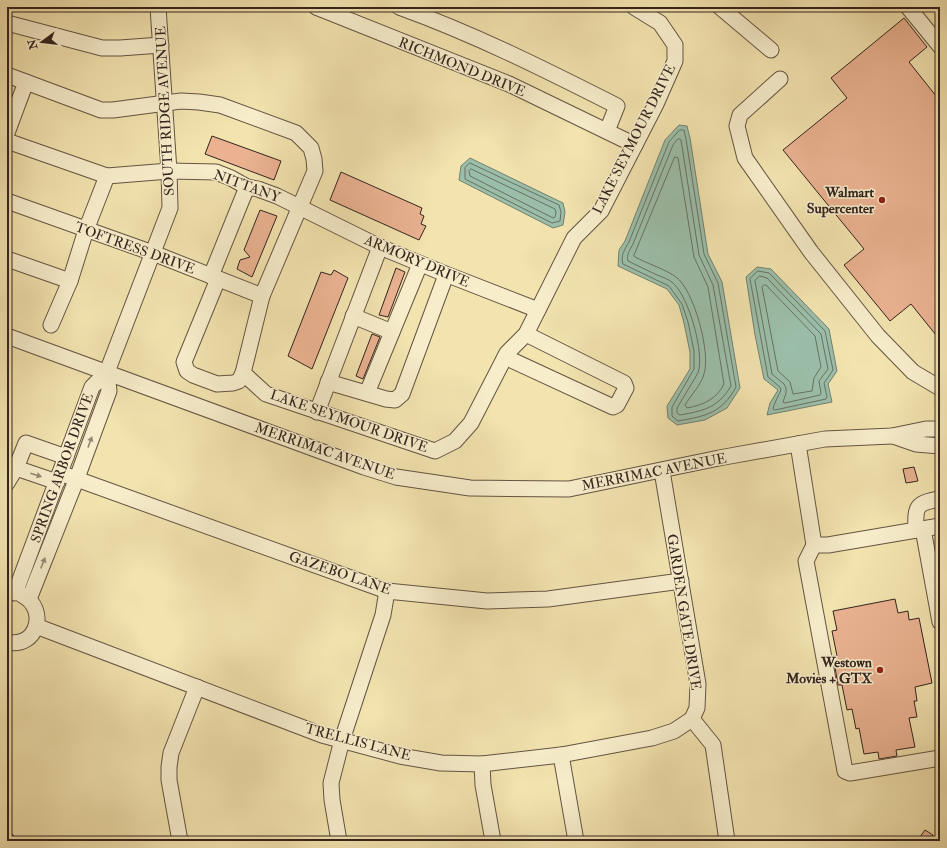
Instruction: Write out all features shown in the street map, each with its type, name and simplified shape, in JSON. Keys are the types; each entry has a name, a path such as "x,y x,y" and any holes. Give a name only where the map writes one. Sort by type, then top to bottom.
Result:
{"street":[{"name":"SOUTH RIDGE AVENUE","path":"107,372 170,208 170,171 158,7"},
{"name":"RICHMOND DRIVE","path":"316,7 509,84 635,145"},
{"name":"RICHMOND DRIVE","path":"399,7 426,17 543,69 617,106 607,131"},
{"name":"LAKE SEYMOUR DRIVE","path":"243,373 266,394 435,451 455,441 471,422 507,353 526,334 574,238 601,211 656,104 676,60 675,45 660,23 634,7"},
{"path":"720,7 771,50"},
{"path":"908,7 940,46"},
{"path":"7,23 102,48 161,45"},
{"path":"7,75 101,110 113,110 181,101 220,105 296,134 310,148 314,159 315,171 262,296 243,373 239,381 216,384 187,371 184,362 247,187"},
{"path":"780,79 740,115 737,126 745,158 811,252 878,336 913,372 940,388"},
{"path":"7,133 26,82"},
{"path":"7,141 107,176 86,230 70,281 52,325"},
{"name":"NITTANY","path":"107,176 170,171 216,172 247,187 258,189 299,207"},
{"name":"TOFTRESS DRIVE","path":"7,201 153,253 262,296"},
{"name":"ARMORY DRIVE","path":"299,207 380,247 538,310"},
{"path":"316,412 380,247"},
{"path":"7,258 70,281"},
{"path":"367,393 420,264"},
{"path":"328,382 386,399 395,400 402,394 446,274"},
{"path":"353,316 392,332"},
{"path":"505,358 613,407 617,405 626,388 624,383 526,334"},
{"name":"MERRIMAC AVENUE","path":"7,336 364,467 396,477 470,488 569,489 719,458 825,439 892,436 926,429 940,429"},
{"name":"SPRING ARBOR DRIVE","path":"11,594 92,387 107,372"},
{"name":"SPRING ARBOR DRIVE","path":"29,599 77,478 109,391 107,372"},
{"name":"MERRIMAC AVENUE","path":"892,436 916,444 940,446"},
{"path":"7,483 16,468 26,443 66,456"},
{"path":"798,444 814,545 806,561 845,771 850,773 940,758"},
{"name":"GAZEBO LANE","path":"16,468 58,477 77,478 387,591 487,601 541,599 681,581"},
{"name":"GARDEN GATE DRIVE","path":"662,471 698,684 696,708 692,719"},
{"path":"940,499 927,501 919,505 916,513 940,622"},
{"path":"814,545 828,545 940,526"},
{"path":"339,841 332,800 331,783 342,740 383,615 387,591"},
{"path":"7,642 19,642 26,639 32,633 38,619 34,605 29,599 22,595 11,594"},
{"name":"TRELLIS LANE","path":"36,626 322,735 407,757 442,763 482,764 561,755 652,738 674,731 692,719"},
{"path":"180,841 169,780 169,767 171,753 198,687"},
{"path":"692,719 713,745 727,841"},
{"path":"561,755 576,841"},
{"path":"482,764 483,785 493,841"}],"water":[{"path":"679,125 687,126 690,138 708,254 722,282 740,388 727,408 705,420 677,425 668,418 667,406 690,369 690,352 679,305 667,289 618,266 619,250 625,241 665,140"},
{"path":"470,158 563,203 565,212 563,225 553,228 459,180 461,166"},
{"path":"757,267 771,269 829,329 837,371 828,384 832,402 767,415 770,403 778,390 764,379 755,335 746,277"}],"building":[{"name":"Walmart Supercenter","path":"904,18 927,47 909,62 940,101 940,340 911,304 890,321 844,265 864,249 783,150 847,98 831,78"},
{"path":"212,136 281,161 274,180 205,154"},
{"path":"341,172 422,208 420,214 424,216 421,224 426,226 419,240 330,200"},
{"path":"260,210 277,216 252,277 237,269 240,260 250,257 244,250"},
{"path":"396,268 405,272 388,317 379,315"},
{"path":"334,270 348,278 312,369 288,356 321,272 331,275"},
{"path":"372,334 380,337 363,379 356,376"},
{"path":"914,467 918,481 906,483 903,469"},
{"name":"Westown Movies + GTX","path":"895,599 898,613 908,611 909,620 919,618 932,683 915,687 917,701 914,701 917,717 909,718 915,747 896,750 897,756 879,759 878,752 864,754 859,728 856,729 852,709 847,710 842,685 838,685 833,656 837,656 832,631 837,630 833,611"},
{"path":"925,830 933,835 929,841 917,841"}],"place":[{"name":"Walmart Supercenter","path":"882,200"},
{"name":"Westown Movies + GTX","path":"880,670"}]}
